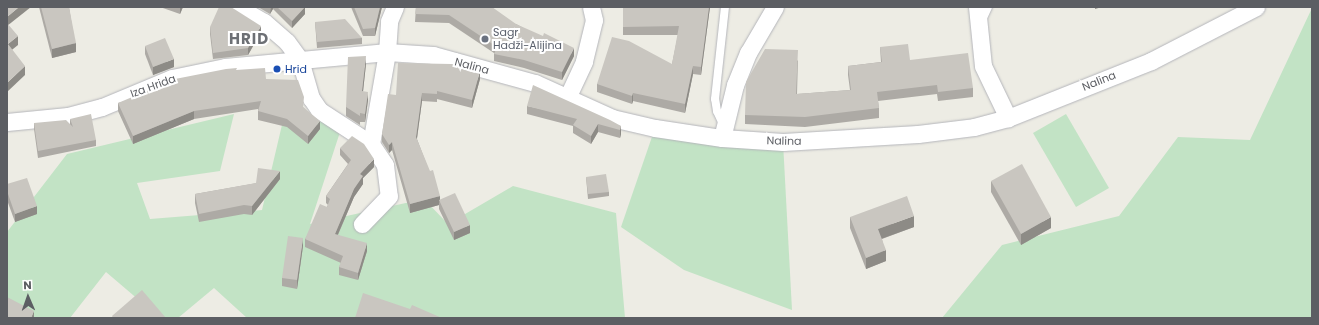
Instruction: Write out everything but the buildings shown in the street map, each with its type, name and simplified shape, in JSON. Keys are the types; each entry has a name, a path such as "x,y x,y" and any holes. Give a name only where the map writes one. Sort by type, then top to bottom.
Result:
{"street":[{"path":"238,7 264,22 287,42 300,60 311,98 319,110 371,144 385,165 390,196 362,224"},
{"path":"371,144 387,52 389,20 395,7"},
{"path":"568,96 584,61 594,20 592,7"},
{"path":"723,132 735,85 748,53 775,7"},
{"path":"977,7 983,66 1008,118"},
{"name":"Nalina","path":"300,60 387,52 433,55 535,83 568,96 612,118 655,128 723,132 783,142 863,139 974,127 1008,118 1151,61 1256,7"},
{"name":"Iza Hrida","path":"7,122 68,116 102,107 172,78 218,68 300,60"}],"lane":[{"path":"723,132 715,99 725,7"},
{"path":"979,26 988,7"}],"green space":[{"path":"1312,8 1312,318 942,318 1002,245 1119,216 1178,137 1250,140"},
{"path":"285,112 342,126 310,224 424,199 448,224 513,186 616,213 625,318 247,318 214,288 178,318 160,318 106,272 70,318 7,318 7,232 67,154 234,114 220,171 137,183 150,219 262,210"},
{"path":"1066,114 1109,188 1076,207 1033,133"},
{"path":"655,128 783,142 792,310 684,270 621,227"}],"place":[{"name":"Sagr Hadži-Alijina","path":"485,39"},
{"name":"Hrid","path":"277,69"}],"district":[{"name":"HRID","path":"249,39"}]}
